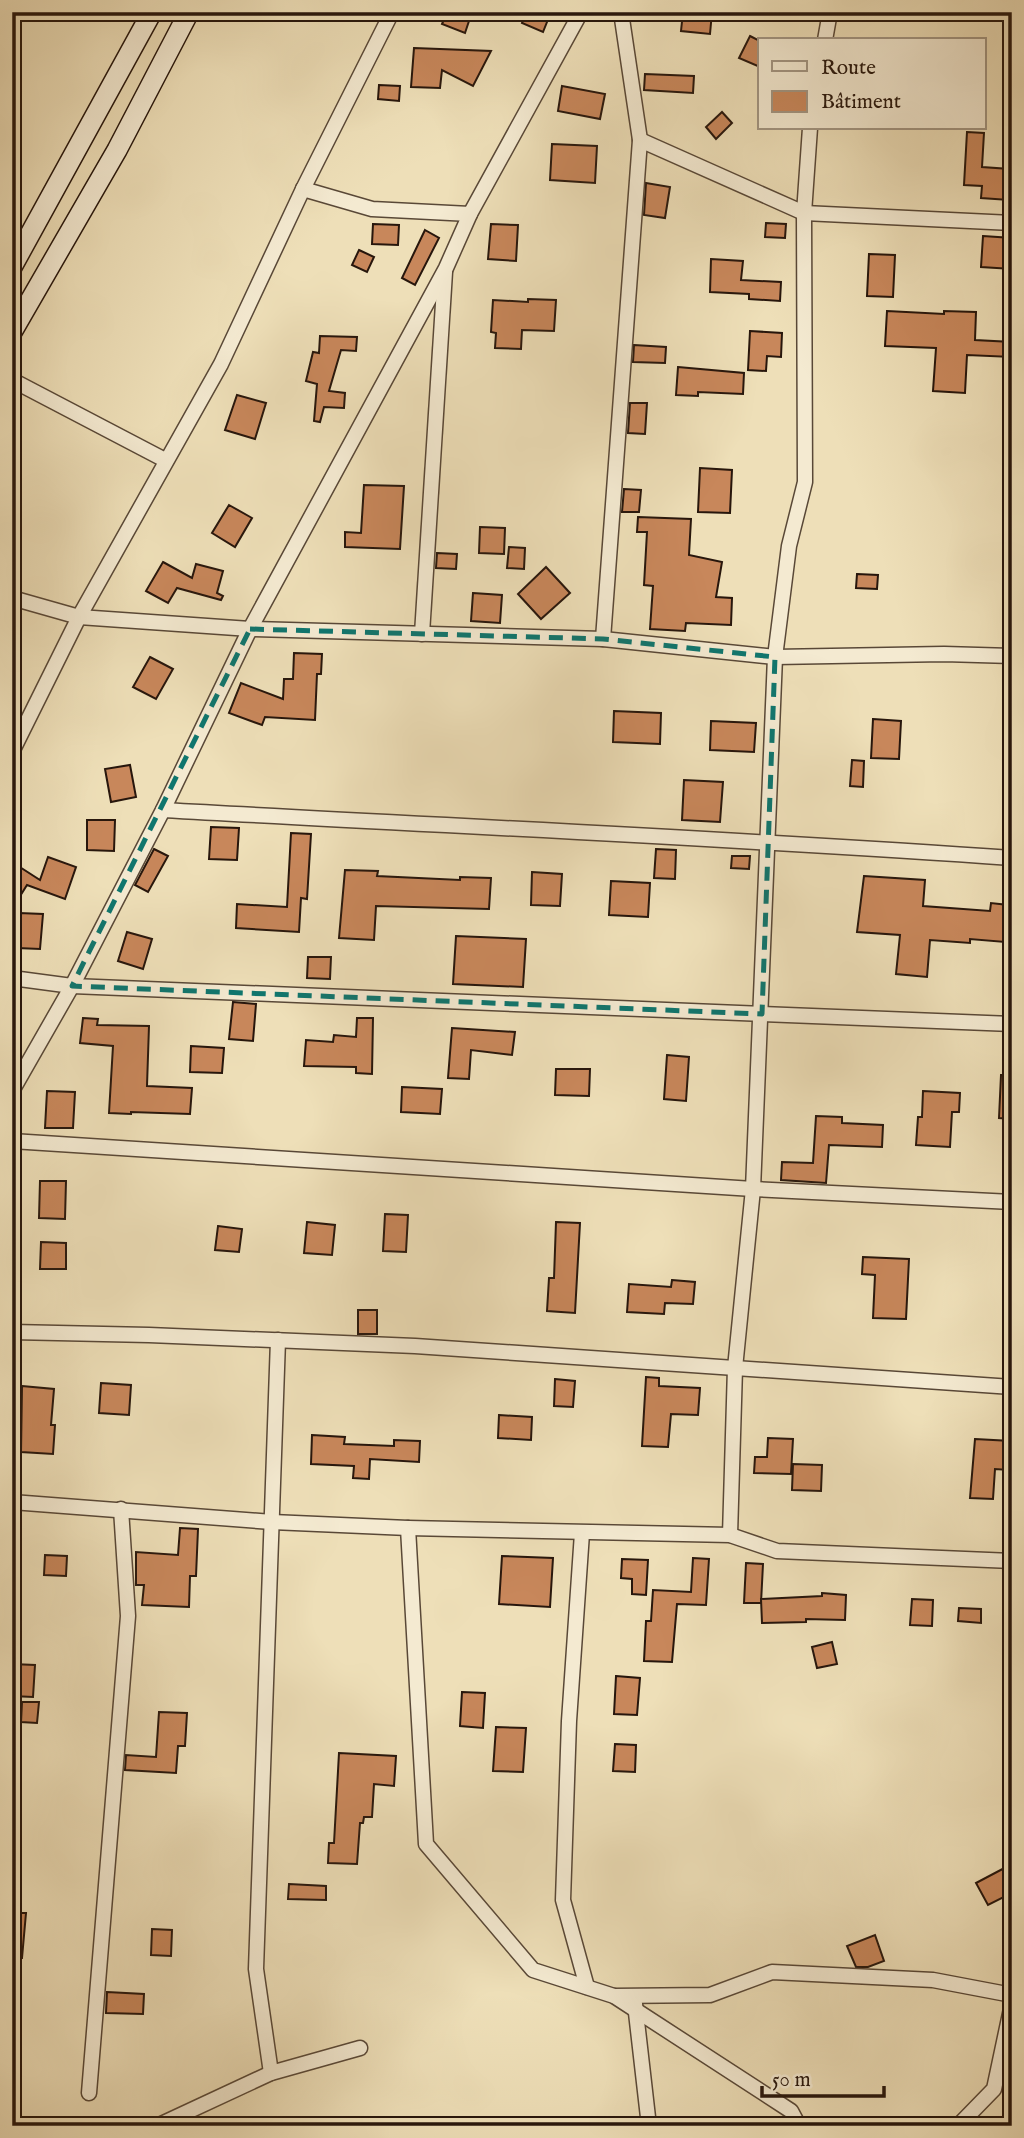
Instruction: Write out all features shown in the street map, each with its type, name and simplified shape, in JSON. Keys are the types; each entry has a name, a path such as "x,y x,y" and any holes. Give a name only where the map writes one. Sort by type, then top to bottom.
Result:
{"main road":[{"path":"12,267 152,12"},
{"path":"12,332 117,150 189,12"}],"street":[{"path":"12,752 79,617 220,364 303,189 392,12"},
{"path":"12,1091 72,986 163,810 250,629 446,268 470,214 582,12"},
{"path":"603,639 640,140 621,12"},
{"path":"825,38 830,12"},
{"path":"730,1535 735,1368 753,1189 762,1014 775,657 789,546 805,482 804,214 810,130"},
{"path":"640,140 804,214 1012,223"},
{"path":"303,189 372,209 470,214"},
{"path":"422,634 446,268"},
{"path":"12,380 165,460"},
{"path":"12,598 79,617 250,629 603,639 775,657 944,654 1012,656"},
{"path":"163,810 511,830 768,841 1012,858"},
{"path":"12,978 72,986 1012,1024"},
{"path":"12,1141 753,1189 1012,1202"},
{"path":"12,1332 415,1346 1012,1387"},
{"path":"271,2073 256,1969 278,1340"},
{"path":"12,1502 272,1522 582,1533 730,1535 777,1550 1012,1560"},
{"path":"89,2093 128,1616 121,1509"},
{"path":"408,1528 426,1844 533,1970 635,2003 791,2111 799,2126"},
{"path":"582,1533 569,1721 562,1900 587,1987"},
{"path":"635,2003 710,1995 772,1972 933,1980 1012,1995"},
{"path":"635,2003 649,2126"},
{"path":"958,2126 994,2089 1012,2004"},
{"path":"157,2126 271,2073 360,2048"}],"highlighted area":[{"path":"250,629 603,639 775,657 762,1014 72,986"}],"building":[{"path":"447,12 472,12 465,33 442,24"},
{"path":"526,12 551,12 543,32 522,23"},
{"path":"683,12 712,12 710,34 681,31"},
{"path":"750,36 758,40 758,66 739,58"},
{"path":"414,48 491,51 473,86 442,70 440,88 411,87"},
{"path":"645,74 694,76 693,93 644,90"},
{"path":"379,85 400,86 399,101 378,99"},
{"path":"562,86 605,94 600,119 558,111"},
{"path":"722,112 732,123 716,139 706,127"},
{"path":"967,132 984,133 982,167 1010,169 1009,200 981,198 982,186 964,185"},
{"path":"552,144 597,146 595,183 550,180"},
{"path":"646,183 670,187 665,218 644,215"},
{"path":"766,223 786,224 785,238 765,237"},
{"path":"373,224 399,225 398,245 372,244"},
{"path":"491,224 518,225 516,261 488,259"},
{"path":"425,230 439,238 415,285 402,278"},
{"path":"983,236 1012,238 1012,269 981,267"},
{"path":"359,250 374,257 367,272 352,265"},
{"path":"869,254 895,255 893,297 867,296"},
{"path":"711,259 743,261 741,280 781,282 780,301 749,299 749,294 710,292"},
{"path":"528,299 556,300 554,331 522,330 521,349 495,348 496,333 491,332 493,300 528,302"},
{"path":"887,311 944,314 944,311 976,312 975,340 1012,342 1012,357 967,355 965,393 933,391 936,348 885,346"},
{"path":"750,331 782,333 781,357 767,356 766,371 748,370"},
{"path":"320,336 357,337 356,351 341,350 329,391 345,393 344,408 324,407 320,422 314,421 317,384 306,381 313,352 319,353"},
{"path":"634,345 666,347 665,363 633,362"},
{"path":"678,367 744,373 743,394 698,392 698,396 676,395"},
{"path":"237,395 266,403 255,439 225,430"},
{"path":"630,403 647,403 645,434 628,433"},
{"path":"700,468 732,470 730,513 698,512"},
{"path":"364,485 404,486 400,549 345,547 345,532 361,533"},
{"path":"624,489 641,490 639,512 622,512"},
{"path":"229,505 252,518 235,547 212,533"},
{"path":"638,517 691,519 689,555 722,562 716,597 732,598 731,625 686,623 685,631 650,629 653,586 644,585 647,532 637,532"},
{"path":"480,527 505,528 504,554 479,553"},
{"path":"509,547 525,548 524,569 507,568"},
{"path":"437,553 457,554 456,569 436,568"},
{"path":"163,562 192,578 196,564 223,571 217,593 223,596 221,600 177,588 168,603 146,591"},
{"path":"546,567 570,593 541,619 518,594"},
{"path":"857,574 878,575 877,589 856,588"},
{"path":"473,593 502,595 500,623 471,621"},
{"path":"294,653 322,654 321,674 317,674 315,720 265,717 262,725 229,713 241,683 283,699 284,679 293,679"},
{"path":"150,657 173,669 156,699 133,687"},
{"path":"614,711 661,713 660,744 613,742"},
{"path":"873,719 901,721 899,759 871,758"},
{"path":"711,721 756,723 754,752 710,750"},
{"path":"852,760 864,761 863,787 850,786"},
{"path":"130,765 136,797 111,802 105,769"},
{"path":"684,780 723,782 720,822 682,820"},
{"path":"87,820 115,820 114,851 87,850"},
{"path":"211,827 239,828 237,860 209,859"},
{"path":"291,833 311,834 307,899 301,898 299,932 236,928 237,904 287,907"},
{"path":"154,849 168,856 148,892 135,885"},
{"path":"656,849 676,850 675,879 654,878"},
{"path":"732,856 750,856 749,869 731,868"},
{"path":"48,857 76,867 65,899 27,885 12,909 12,862 40,880"},
{"path":"345,870 378,871 377,876 460,880 460,877 491,878 489,909 376,906 374,940 339,938"},
{"path":"532,872 562,874 560,906 531,905"},
{"path":"864,876 925,880 923,906 990,911 991,903 1008,905 1005,942 930,940 927,977 896,974 900,935 857,932"},
{"path":"611,881 650,883 648,917 609,915"},
{"path":"19,913 43,914 40,949 17,948"},
{"path":"127,932 152,939 143,969 118,961"},
{"path":"456,936 526,939 523,987 453,984"},
{"path":"308,957 331,957 330,979 307,978"},
{"path":"233,1002 256,1004 253,1041 229,1039"},
{"path":"83,1018 98,1019 97,1025 149,1026 147,1086 192,1088 190,1114 109,1113 113,1046 80,1043"},
{"path":"357,1018 373,1018 372,1074 356,1073 356,1067 304,1066 306,1040 333,1042 334,1035 356,1037"},
{"path":"452,1028 515,1032 512,1055 471,1050 469,1079 448,1078"},
{"path":"191,1046 224,1048 222,1073 190,1072"},
{"path":"667,1055 689,1057 686,1101 664,1099"},
{"path":"556,1069 590,1069 589,1096 555,1095"},
{"path":"1001,1075 1012,1075 1012,1119 999,1118"},
{"path":"402,1087 442,1089 440,1114 401,1112"},
{"path":"47,1091 75,1092 73,1128 45,1128"},
{"path":"923,1091 960,1093 959,1112 952,1112 950,1147 916,1145 918,1117 922,1117"},
{"path":"816,1116 842,1117 842,1123 883,1125 882,1147 829,1145 826,1183 781,1180 782,1162 813,1163"},
{"path":"40,1181 66,1181 65,1219 39,1218"},
{"path":"385,1214 408,1215 406,1252 383,1251"},
{"path":"307,1222 335,1225 332,1255 304,1253"},
{"path":"556,1222 580,1223 575,1313 547,1311 549,1278 554,1278"},
{"path":"218,1226 242,1229 239,1252 215,1250"},
{"path":"41,1242 66,1243 66,1269 40,1269"},
{"path":"863,1257 909,1259 906,1319 873,1318 875,1275 862,1274"},
{"path":"672,1280 695,1282 693,1304 665,1303 664,1314 627,1312 629,1284 671,1287"},
{"path":"358,1310 377,1310 377,1334 358,1334"},
{"path":"646,1377 659,1378 659,1386 700,1388 698,1415 671,1414 668,1447 642,1446"},
{"path":"555,1379 575,1381 573,1407 554,1406"},
{"path":"101,1383 131,1385 129,1415 99,1413"},
{"path":"22,1386 54,1389 51,1425 55,1425 53,1454 21,1452"},
{"path":"499,1415 532,1417 531,1440 498,1438"},
{"path":"312,1435 345,1437 344,1444 394,1446 394,1440 420,1441 419,1462 370,1459 369,1479 353,1478 354,1466 311,1464"},
{"path":"768,1438 793,1439 791,1474 754,1473 755,1457 767,1457"},
{"path":"975,1439 1011,1441 1009,1470 995,1469 993,1499 970,1498"},
{"path":"793,1464 822,1465 821,1491 792,1490"},
{"path":"180,1528 198,1529 196,1576 190,1576 189,1607 142,1605 144,1585 136,1585 136,1552 178,1555"},
{"path":"45,1555 67,1556 66,1576 44,1575"},
{"path":"502,1556 553,1558 550,1607 499,1604"},
{"path":"693,1558 709,1559 706,1605 677,1604 672,1662 644,1661 646,1621 651,1621 653,1590 691,1592"},
{"path":"622,1559 648,1560 646,1595 632,1594 632,1579 621,1578"},
{"path":"746,1563 763,1564 761,1603 744,1603"},
{"path":"822,1593 846,1595 845,1620 806,1619 806,1622 762,1623 761,1599 822,1596"},
{"path":"912,1599 933,1600 932,1626 910,1625"},
{"path":"959,1608 981,1609 981,1623 958,1621"},
{"path":"832,1642 837,1664 817,1668 812,1647"},
{"path":"12,1664 35,1665 33,1697 12,1696"},
{"path":"616,1676 640,1678 637,1715 614,1714"},
{"path":"462,1692 485,1693 483,1728 460,1726"},
{"path":"22,1702 39,1702 37,1723 21,1722"},
{"path":"159,1712 187,1713 185,1746 178,1746 176,1773 125,1770 126,1755 156,1757"},
{"path":"496,1727 526,1728 523,1772 493,1771"},
{"path":"615,1744 636,1745 635,1772 613,1771"},
{"path":"339,1753 396,1756 394,1786 374,1784 372,1817 364,1817 363,1823 360,1823 357,1864 328,1863 329,1843 334,1843"},
{"path":"1012,1864 1012,1893 988,1905 976,1883"},
{"path":"289,1884 326,1886 326,1900 288,1899"},
{"path":"12,1913 26,1913 22,1958 12,1958"},
{"path":"152,1929 172,1930 171,1956 151,1955"},
{"path":"875,1935 884,1961 868,1967 856,1967 847,1946"},
{"path":"107,1992 144,1994 143,2014 106,2013"}]}
